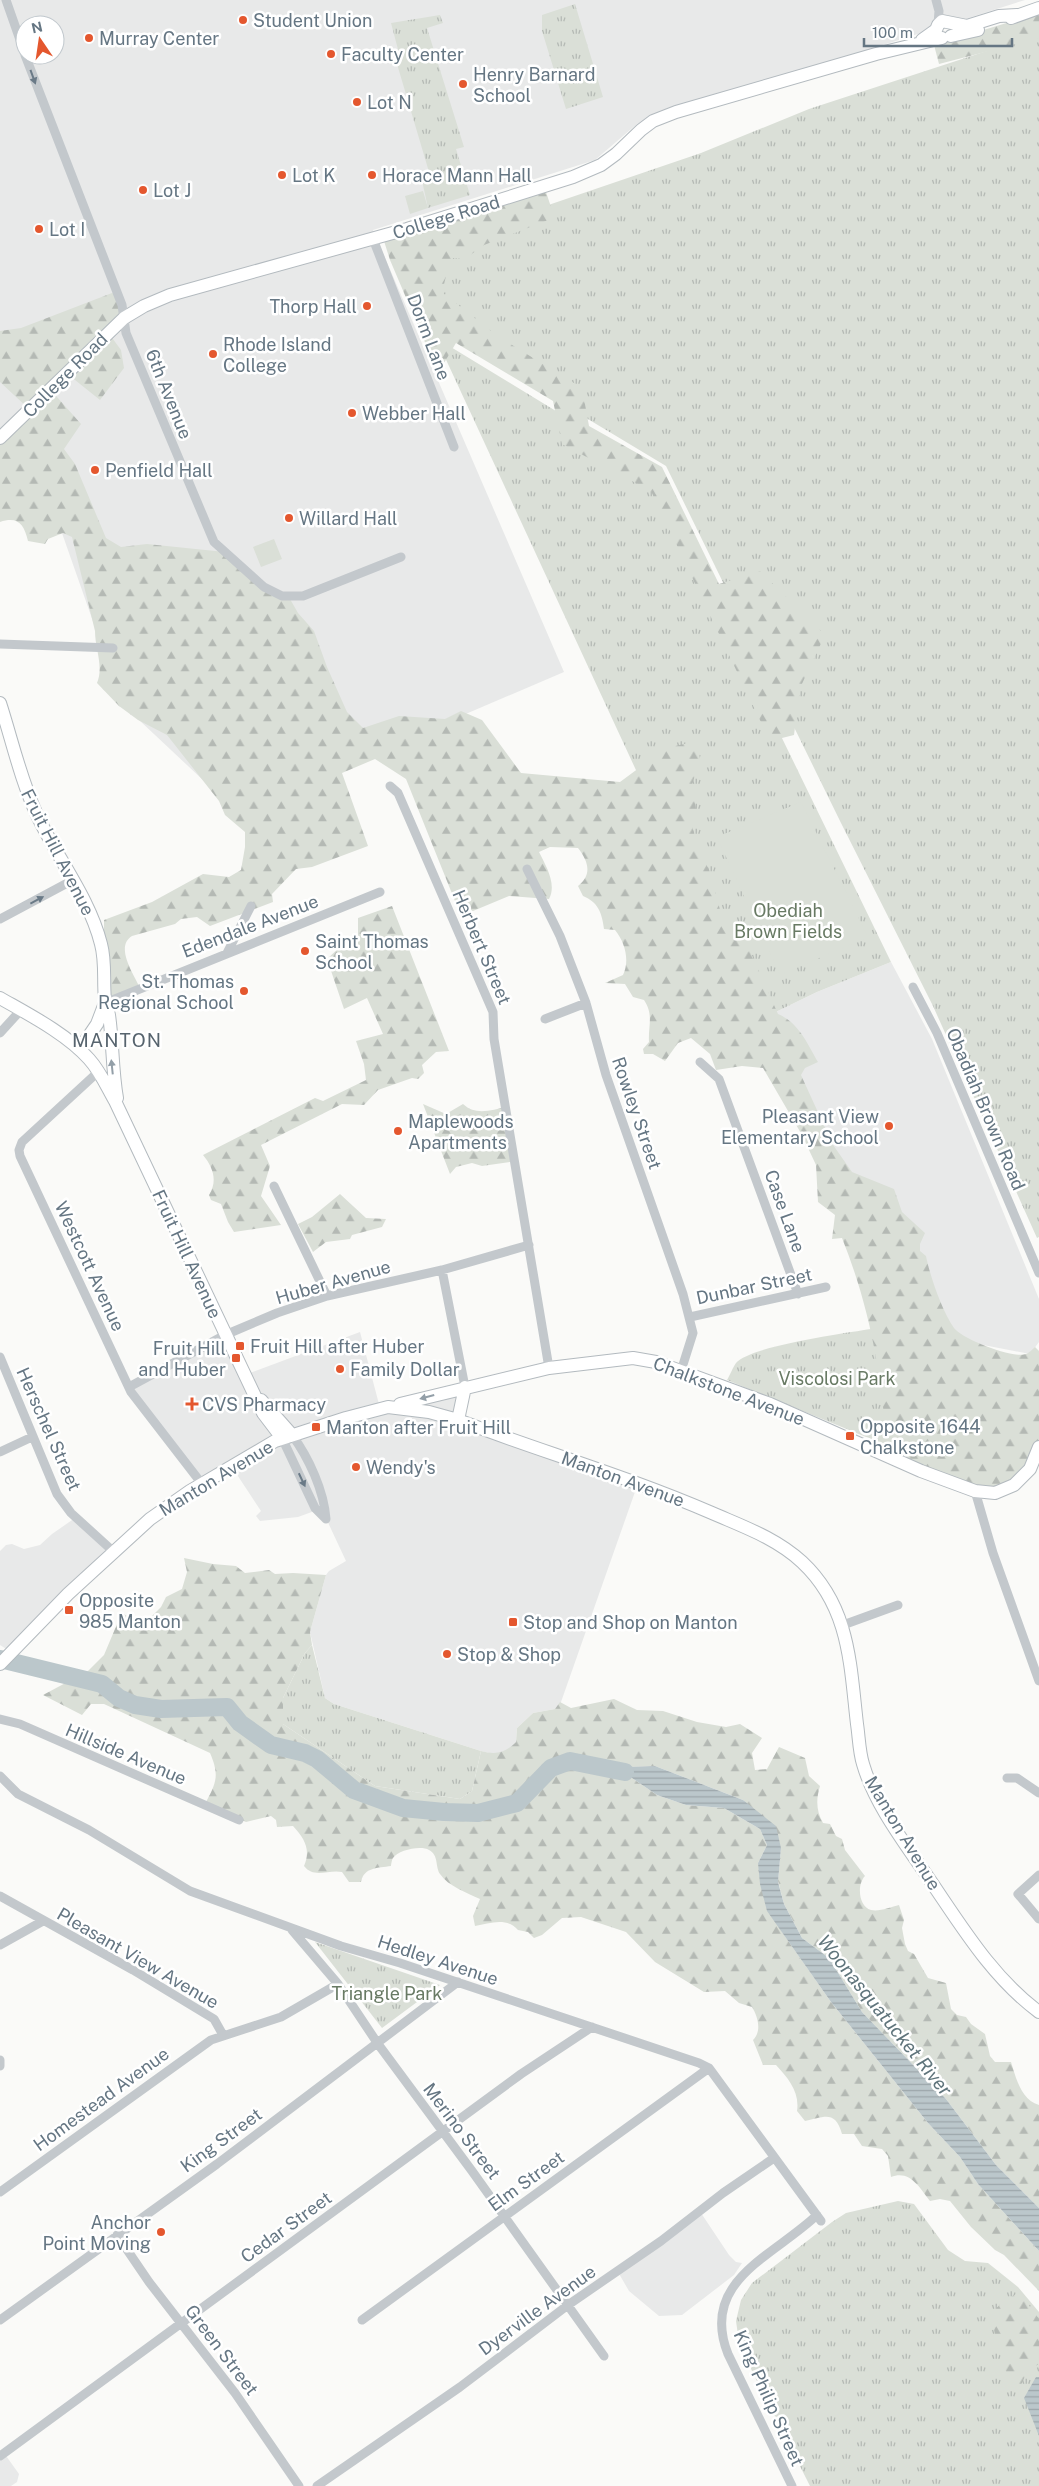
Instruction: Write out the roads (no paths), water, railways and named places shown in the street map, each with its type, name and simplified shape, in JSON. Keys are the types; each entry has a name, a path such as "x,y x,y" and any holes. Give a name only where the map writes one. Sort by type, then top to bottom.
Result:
{"main road":[{"name":"College Road","path":"0,438 124,318 170,295 373,239 573,177 601,165 641,130 653,122 676,112 920,42 944,26 1001,24 1017,15 1039,8"},
{"name":"Fruit Hill Avenue","path":"0,703 4,729 37,816 73,880 93,920 101,943 104,956 105,1003 109,1014 112,1070 121,1115"},
{"name":"Fruit Hill Avenue","path":"0,998 80,1049 98,1072 121,1115 254,1393 287,1436"},
{"name":"Fruit Hill Avenue","path":"80,1049 97,1024 105,1003"},
{"name":"Chalkstone Avenue","path":"388,1408 466,1387 549,1368 633,1358 656,1362 770,1404 922,1471 976,1491 995,1493 1014,1486 1038,1456"},
{"path":"458,1420 466,1387"},
{"name":"Manton Avenue","path":"0,1664 68,1594 115,1553 150,1518 202,1484 287,1436 388,1408 429,1412 458,1420 637,1482 763,1535 792,1553 816,1577 833,1601 843,1625 851,1670 861,1755 874,1791 910,1850 988,1964 1014,1992 1039,2012"}],"street":[{"name":"6th Avenue","path":"6,0 15,26"},
{"path":"936,0 944,26"},
{"name":"6th Avenue","path":"29,65 122,305 126,334 214,542 246,572 272,592 282,596 303,596 401,557"},
{"name":"Dorm Lane","path":"373,239 454,447"},
{"path":"0,644 113,648"},
{"name":"Herbert Street","path":"390,786 398,793 493,1012 494,1038 549,1368"},
{"name":"Rowley Street","path":"527,869 560,936 586,1003 606,1075 690,1317 693,1333 691,1345 681,1371"},
{"path":"1,917 73,880"},
{"name":"Edendale Avenue","path":"105,1003 380,892"},
{"path":"227,953 251,906"},
{"name":"Obadiah Brown Road","path":"913,987 937,1033 1039,1272"},
{"path":"545,1019 586,1003"},
{"path":"0,1034 20,1011"},
{"name":"Case Lane","path":"700,1062 719,1080 798,1294"},
{"name":"Westcott Avenue","path":"98,1072 22,1142 19,1150 129,1387 202,1484"},
{"path":"274,1186 327,1296"},
{"name":"Huber Avenue","path":"129,1387 225,1335 327,1296 442,1270 529,1245"},
{"path":"442,1270 466,1387"},
{"name":"Dunbar Street","path":"690,1317 826,1288"},
{"name":"Herschel Street","path":"0,1357 52,1484 71,1513 115,1553"},
{"path":"287,1436 301,1447 325,1502 326,1519 315,1508 287,1436"},
{"path":"0,1452 32,1437"},
{"path":"976,1491 993,1554 1039,1681"},
{"path":"843,1625 898,1605"},
{"name":"Hillside Avenue","path":"0,1719 20,1724 239,1820"},
{"name":"Hedley Avenue","path":"0,1776 18,1794 89,1830 190,1891 290,1928 680,2056 708,2068"},
{"path":"1007,1778 1017,1778 1029,1784 1039,1793"},
{"path":"1039,1875 1018,1894 1039,1919"},
{"name":"Pleasant View Avenue","path":"0,1896 43,1922 133,1970 214,2019 223,2034 281,2017 338,1984"},
{"path":"0,1944 43,1922"},
{"name":"Merino Street","path":"290,1928 338,1984 378,2044 604,2356"},
{"name":"King Street","path":"0,2320 218,2164 458,1982"},
{"name":"Cedar Street","path":"0,2456 521,2074 592,2027"},
{"name":"Homestead Avenue","path":"0,2192 193,2052 223,2034"},
{"path":"708,2068 774,2158"},
{"name":"Elm Street","path":"362,2320 708,2068"},
{"name":"King Philip Street","path":"774,2158 819,2218 737,2280 727,2297 721,2316 722,2336 728,2354 792,2486"},
{"name":"Dyerville Avenue","path":"318,2486 460,2387 568,2306 774,2158"},
{"name":"Green Street","path":"117,2235 149,2282 235,2393 299,2486"}],"waterway":[{"name":"Woonasquatucket River","path":"0,1659 102,1684 119,1698 135,1705 161,1709 227,1707 240,1723 271,1745 305,1753 317,1759 354,1790 403,1808 478,1813 517,1803 551,1768 570,1761 625,1772"}],"place":[{"name":"Student Union","path":"243,20"},
{"name":"Murray Center","path":"89,38"},
{"name":"Faculty Center","path":"331,54"},
{"name":"Henry Barnard School","path":"463,84"},
{"name":"Lot N","path":"357,102"},
{"name":"Lot K","path":"282,175"},
{"name":"Horace Mann Hall","path":"372,175"},
{"name":"Lot J","path":"143,190"},
{"name":"Lot I","path":"39,229"},
{"name":"Thorp Hall","path":"367,306"},
{"name":"Rhode Island College","path":"213,354"},
{"name":"Webber Hall","path":"352,413"},
{"name":"Penfield Hall","path":"95,470"},
{"name":"Willard Hall","path":"289,518"},
{"name":"Saint Thomas School","path":"305,951"},
{"name":"St. Thomas Regional School","path":"244,991"},
{"name":"Pleasant View Elementary School","path":"889,1126"},
{"name":"Maplewoods Apartments","path":"398,1131"},
{"name":"Fruit Hill after Huber","path":"240,1346"},
{"name":"Fruit Hill and Huber","path":"236,1358"},
{"name":"Family Dollar","path":"340,1369"},
{"name":"CVS Pharmacy","path":"192,1404"},
{"name":"Manton after Fruit Hill","path":"316,1427"},
{"name":"Opposite 1644 Chalkstone","path":"850,1436"},
{"name":"Wendy's","path":"356,1467"},
{"name":"Opposite 985 Manton","path":"69,1610"},
{"name":"Stop and Shop on Manton","path":"513,1622"},
{"name":"Stop & Shop","path":"447,1654"},
{"name":"Anchor Point Moving","path":"161,2232"}],"district":[{"name":"MANTON","path":"117,1040"}],"park label":[{"name":"Obediah Brown Fields","path":"788,920"},
{"name":"Viscolosi Park","path":"837,1378"},
{"name":"Triangle Park","path":"387,1993"}]}
